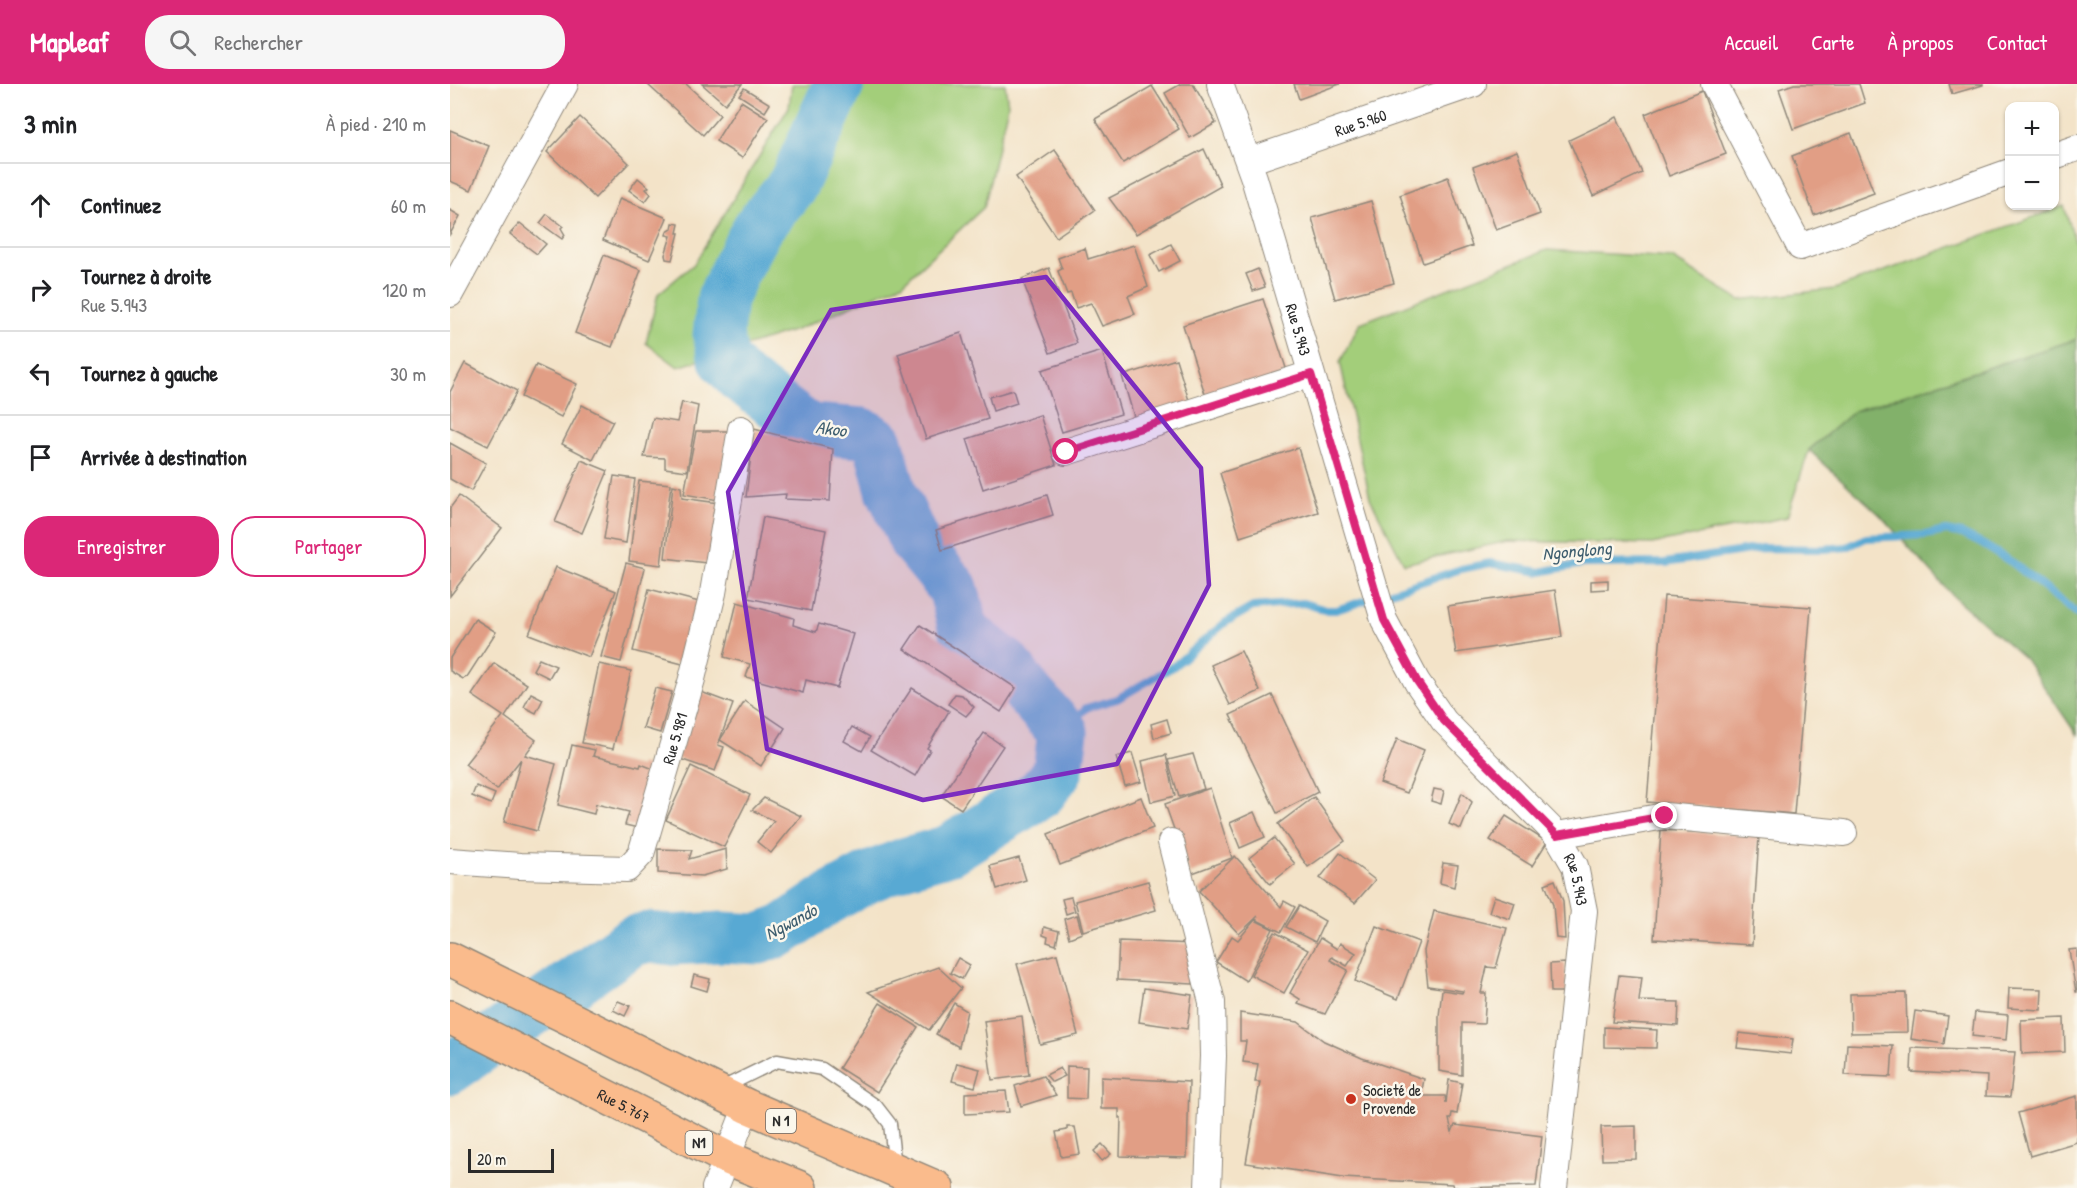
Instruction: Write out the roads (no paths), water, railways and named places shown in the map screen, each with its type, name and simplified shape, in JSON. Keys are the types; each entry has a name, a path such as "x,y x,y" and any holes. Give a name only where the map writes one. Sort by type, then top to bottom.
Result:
{"highway":[{"name":"N 1","path":"450,959 747,1106 937,1188"},
{"name":"Rue 5.767","path":"450,1017 725,1157 800,1188"}],"street":[{"path":"450,294 565,84"},
{"name":"Rue 5.943","path":"1220,84 1249,161 1384,620 1417,681 1444,721 1557,835 1575,866 1584,910 1554,1188"},
{"name":"Rue 5.960","path":"1249,161 1473,84"},
{"path":"1714,84 1800,247 2005,174"},
{"path":"2059,155 2077,148"},
{"path":"1066,452 1311,374"},
{"name":"Rue 5.981","path":"450,861 520,866 627,868 636,862 641,854 692,679 713,593 741,429"},
{"path":"1557,835 1665,816 1844,832"},
{"path":"1171,842 1212,1002 1214,1056 1208,1188"},
{"path":"715,1188 725,1157 747,1106"}],"lane":[{"path":"716,1090 777,1061 822,1069 876,1106 890,1124 896,1172"}],"waterway":[{"name":"Akoo","path":"450,1069 633,941 649,937 672,940 722,937 759,939 781,931 828,899 869,877 907,862 949,850 1041,793 1058,770 1063,732 1028,693 1007,665 971,637 963,626 953,588 914,541 891,490 878,442 863,433 812,429 802,424 738,376 724,360 718,335 722,299 758,227 793,184 839,84"},
{"name":"Ngonglong","path":"1063,732 1086,708 1117,699 1174,666 1226,622 1253,607 1303,603 1326,610 1336,610 1461,569 1490,563 1540,572 1582,564 1665,563 1762,548 1847,547 1866,538 1925,535 1946,531 1962,534 2013,563 2077,614"}],"place":[{"name":"Societé de Provende","path":"1351,1099"}],"water label":[{"name":"Ngwando","path":"791,922"}]}
